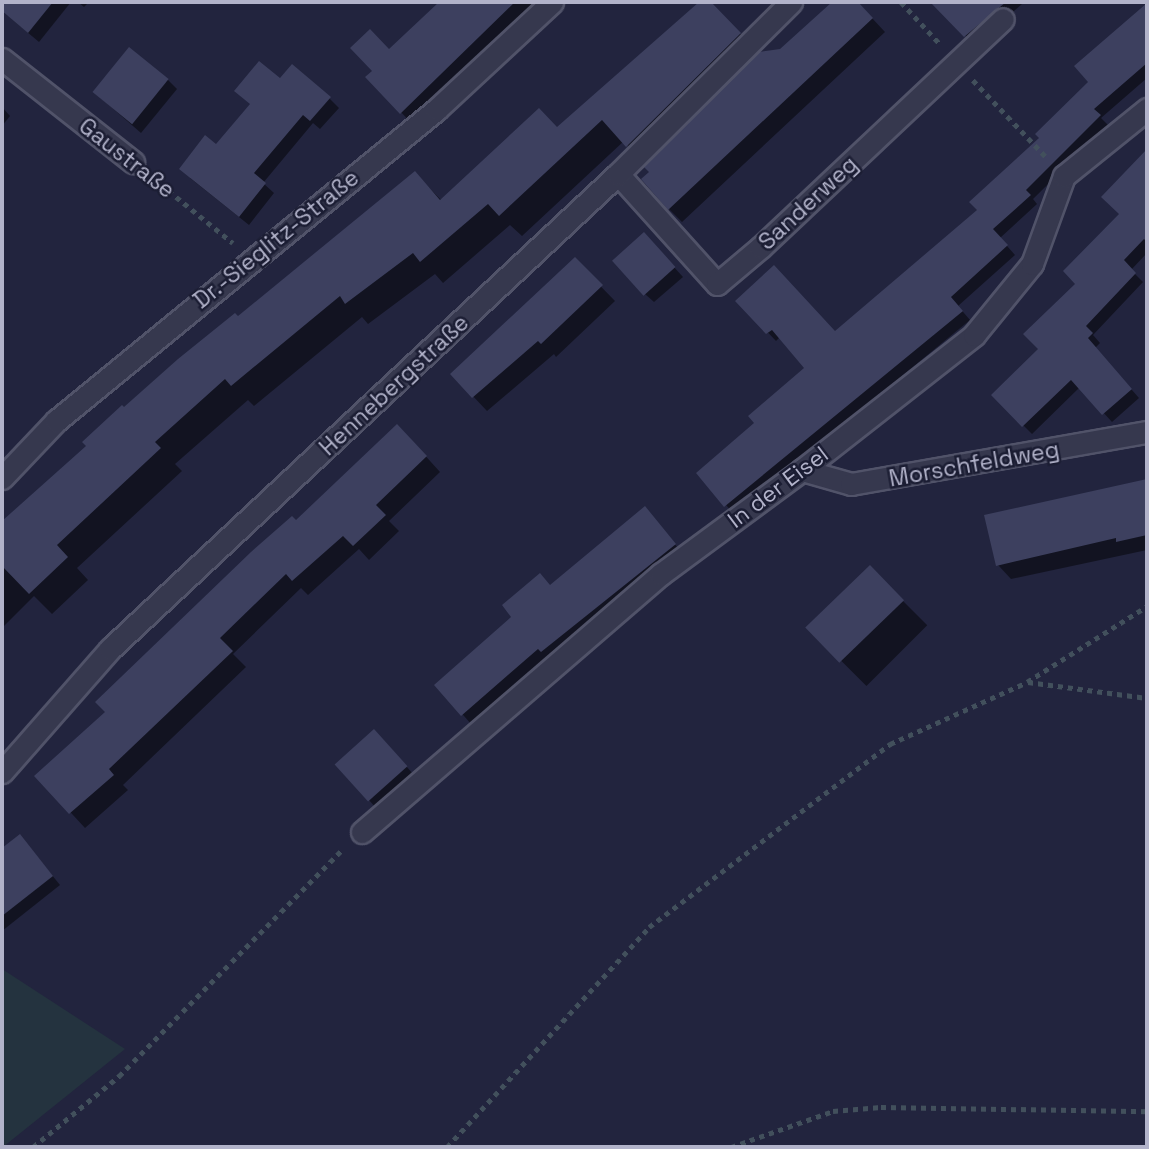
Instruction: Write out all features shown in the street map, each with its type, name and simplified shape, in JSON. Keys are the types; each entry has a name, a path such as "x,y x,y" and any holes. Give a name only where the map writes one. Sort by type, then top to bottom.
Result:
{"street":[{"name":"Dr.-Sieglitz-Straße","path":"2,478 56,421 437,109 552,2"},
{"name":"Hennebergstraße","path":"2,772 110,649 618,174 791,2"},
{"name":"Sanderweg","path":"618,174 717,284 790,220 1003,19"},
{"name":"Gaustraße","path":"2,59 133,162"},
{"path":"1064,176 1147,109"},
{"name":"In der Eisel","path":"362,832 661,574 802,470 974,335 1032,264 1064,176"},
{"name":"Morschfeldweg","path":"802,470 851,484 1147,432"}],"path":[{"path":"1016,127 1064,176"},
{"name":"Gaustraße","path":"133,162 252,258"},
{"path":"447,1147 649,927 890,744 1027,682 1147,606"},
{"path":"1027,682 1147,698"},
{"path":"33,1147 119,1076 362,832"},
{"path":"731,1147 833,1111 881,1107 1147,1111"}],"shaded area":[{"path":"2,969 125,1049 3,1147 2,1147"}],"building":[{"path":"2,2 53,2 28,33 2,11"},
{"path":"439,2 515,2 400,114 365,77 372,71 350,48 370,29 389,49"},
{"path":"699,2 711,2 741,33 626,147 602,120 499,216 488,204 420,262 413,253 345,304 340,296 231,386 225,379 155,442 161,448 57,545 68,557 29,594 2,566 2,521 86,446 82,442 122,405 124,407 178,359 235,313 238,316 415,171 440,200 539,108 557,127"},
{"path":"832,2 858,2 873,18 668,210 641,179 649,172 644,167 759,52 780,49"},
{"path":"930,2 1006,2 964,37"},
{"path":"1147,3 1147,63 1094,109 1101,115 1026,190 1031,195 993,229 1008,245 951,297 963,311 724,507 696,473 754,423 748,416 804,368 772,330 766,334 735,301 774,265 835,331 977,210 969,202 1039,138 1035,134 1088,82 1074,66"},
{"path":"129,47 169,79 132,124 92,92"},
{"path":"259,61 280,78 292,64 331,97 310,121 303,115 254,173 266,183 239,217 179,169 205,135 216,144 250,104 234,91"},
{"path":"1147,149 1147,242 1144,239 1124,260 1136,273 1086,326 1093,333 1088,338 1132,389 1102,415 1071,380 1022,427 991,395 1038,349 1023,334 1075,284 1063,271 1119,214 1101,197"},
{"path":"644,232 675,267 643,296 612,261"},
{"path":"575,257 603,285 541,344 538,341 472,398 450,374"},
{"path":"397,424 427,456 376,505 386,515 353,546 343,536 292,581 286,574 220,638 233,651 109,769 114,775 69,814 34,776 105,712 95,702 251,552 292,516 296,520"},
{"path":"1147,479 1147,535 1116,542 1116,538 996,566 984,515"},
{"path":"645,506 676,544 541,652 538,649 461,716 434,685 511,617 502,605 540,573 550,585"},
{"path":"870,565 904,600 839,663 805,628"},
{"path":"374,729 407,766 368,802 335,764"},
{"path":"20,834 53,876 2,916 2,848"}]}
